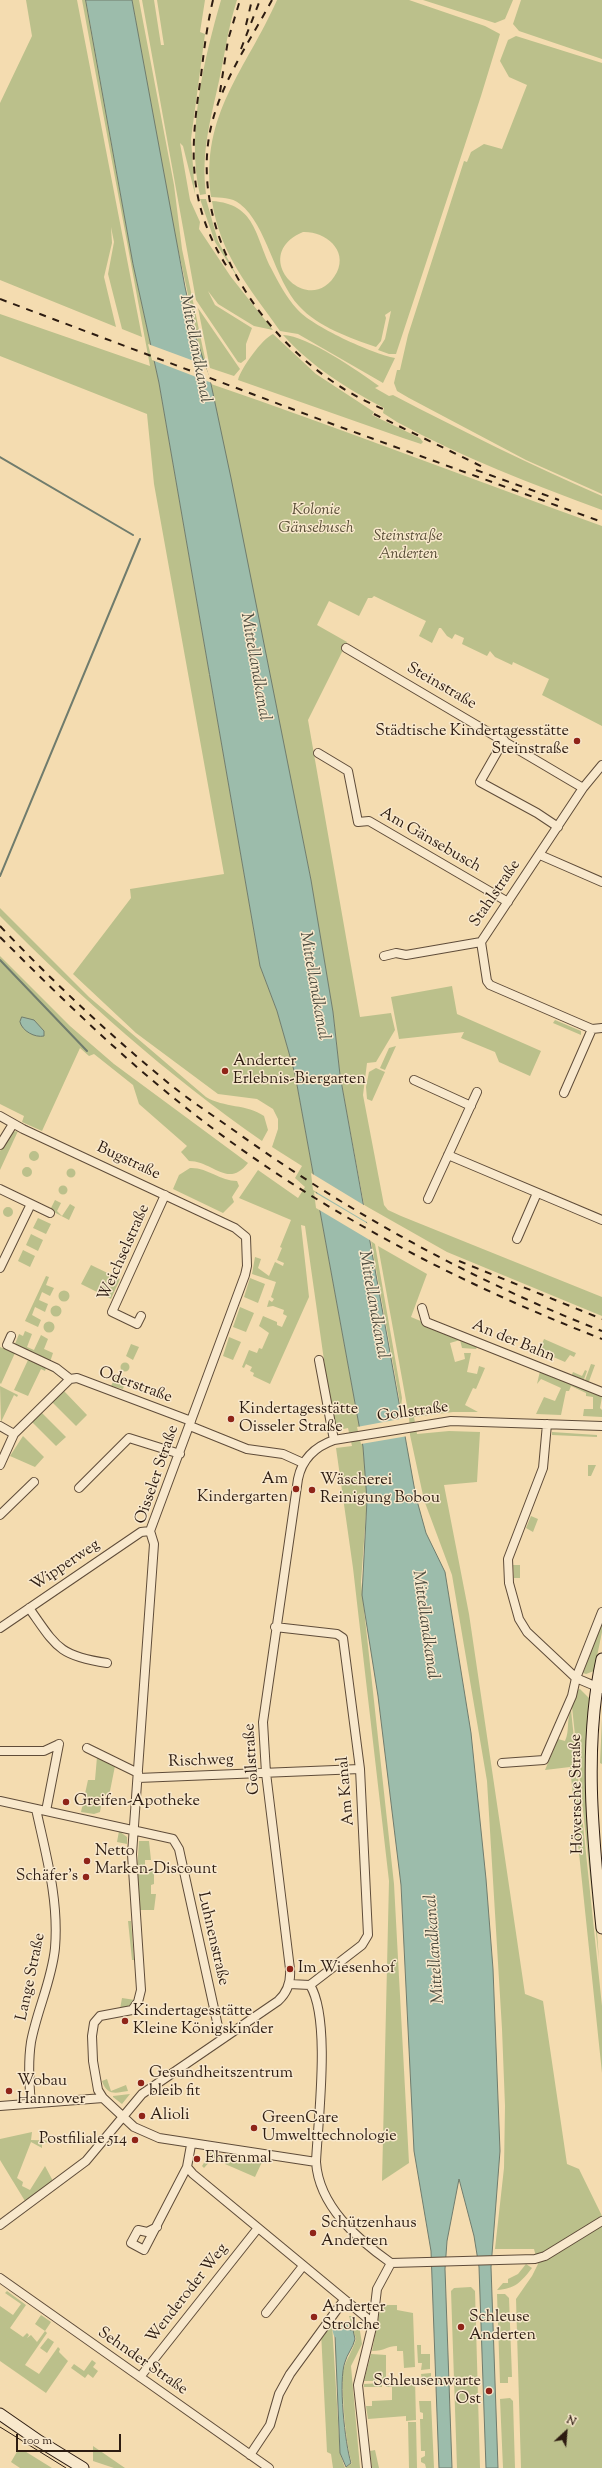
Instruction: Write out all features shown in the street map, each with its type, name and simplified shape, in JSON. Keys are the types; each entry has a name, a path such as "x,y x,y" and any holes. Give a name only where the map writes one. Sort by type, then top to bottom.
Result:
{"main road":[{"name":"Höversche Straße","path":"602,1659 592,1743 592,1794 602,1928"},
{"path":"0,2414 39,2441 83,2468"}],"street":[{"name":"Steinstraße","path":"346,648 583,788"},
{"path":"504,740 480,782 538,813 558,827"},
{"name":"Am Gänsebusch","path":"318,753 348,771 358,822 369,821 508,902"},
{"name":"Stahlstraße","path":"602,765 599,773 583,788 481,942 487,981 490,985 592,1029 602,1028"},
{"path":"540,855 602,882"},
{"path":"384,956 396,953 406,955 481,942"},
{"path":"564,1093 592,1029"},
{"path":"414,1080 471,1106"},
{"path":"428,1198 477,1092"},
{"name":"Bugstraße","path":"0,1116 13,1124 166,1195 245,1235"},
{"path":"0,1145 13,1124"},
{"path":"448,1155 602,1220"},
{"path":"0,1190 50,1213"},
{"path":"517,1239 537,1193"},
{"name":"Weichselstraße","path":"141,1316 137,1324 112,1312 166,1195"},
{"path":"0,1268 31,1204"},
{"name":"Oisseler Straße","path":"103,2098 98,2090 93,2061 92,2036 94,2024 100,2016 132,2010 138,2002 141,1990 133,1890 132,1854 135,1829 154,1544 150,1531 180,1454 245,1273 247,1248 245,1235"},
{"name":"An der Bahn","path":"422,1308 426,1322 602,1392"},
{"name":"Oderstraße","path":"11,1336 6,1345 56,1368 70,1379 77,1378 130,1396 190,1424"},
{"path":"319,1360 334,1440"},
{"path":"0,1465 14,1434 70,1379"},
{"name":"Gollstraße","path":"289,1984 289,1964 266,1773 263,1722 275,1627 298,1479 303,1463 316,1449 334,1440 451,1421 602,1426"},
{"path":"190,1424 247,1449 283,1454 303,1463"},
{"path":"547,1424 543,1468 508,1559 508,1575 521,1624 576,1678 599,1689"},
{"path":"0,1426 14,1434"},
{"path":"79,1488 129,1438 180,1454"},
{"path":"0,1515 34,1482"},
{"name":"Wipperweg","path":"0,1628 141,1532 150,1531"},
{"path":"29,1608 57,1645 68,1655 81,1659 107,1663"},
{"path":"502,1763 544,1760 572,1696 576,1678 602,1612"},
{"name":"Am Kanal","path":"275,1627 336,1634 343,1638 360,1769 368,1934 362,1945 318,1981 310,1985"},
{"path":"0,1751 44,1751 59,1744 46,1811"},
{"name":"Rischweg","path":"87,1748 138,1776 360,1769"},
{"name":"Luhnenstraße","path":"0,1801 168,1836 176,1843 219,2031 224,2038"},
{"name":"Lange Straße","path":"31,2103 28,2076 31,2042 48,1984 55,1949 57,1916 54,1892 36,1809"},
{"path":"0,2225 86,2161 138,2096 278,2001 289,1984 310,1985 319,2008 322,2035 316,2162 319,2181 339,2216 356,2234 391,2263 527,2259 545,2256 602,2221"},
{"path":"0,2106 103,2098 123,2114 134,2127 168,2141 316,2162"},
{"path":"157,2228 187,2167 191,2145"},
{"path":"187,2167 303,2266 373,2323"},
{"name":"Wenderoder Weg","path":"140,2377 258,2228"},
{"path":"367,2468 358,2385 373,2323 377,2289 391,2263"},
{"path":"266,2313 303,2266"},
{"name":"Sehnder Straße","path":"0,2278 269,2468"},
{"path":"250,2455 270,2425 279,2394 290,2374 344,2300"}],"green space":[{"path":"26,0 77,0 142,337 122,329 108,274 114,242 111,227 112,243 104,277 116,327 0,280 0,103 32,36"},
{"path":"82,0 86,0 133,264 159,383 260,966 277,1011 295,1074 363,1447 367,1500 361,1582 394,1884 409,2163 382,2181 389,1881 353,1568 336,1448 352,1446 348,1428 334,1431 305,1226 301,1225 309,1297 270,1384 253,1376 254,1373 250,1371 252,1367 246,1364 244,1368 242,1367 249,1350 257,1353 259,1348 262,1349 269,1333 259,1326 263,1316 277,1322 277,1325 282,1327 287,1316 283,1314 284,1310 273,1306 267,1307 269,1300 272,1302 274,1299 271,1297 276,1282 252,1274 255,1257 261,1259 258,1268 269,1276 275,1262 283,1266 284,1263 277,1260 282,1248 280,1247 291,1220 239,1198 258,1170 298,1198 305,1187 295,1178 302,1166 272,1147 278,1129 278,1119 273,1109 257,1099 218,1094 136,1033 73,974 131,898 130,889 224,874 154,484 147,414 0,356 0,314 150,366"},
{"path":"132,0 139,0 174,185 182,249 207,368 203,364 171,216"},
{"path":"142,0 154,0 161,45 164,45 157,0 205,0 200,32 205,34 191,139 195,194 183,146 180,143 190,200 200,222 199,229 231,277 273,330 254,326 218,304 208,291 215,305 252,328 246,344 246,359 241,363 238,362 196,300"},
{"path":"221,0 237,0 229,30 207,137 205,164 206,194 200,195 196,172 196,122 203,72"},
{"path":"277,0 409,0 485,26 500,34 396,354 389,354 378,350 385,339 391,311 385,315 386,318 381,341 376,347 345,336 315,320 299,306 290,295 264,238 249,213 240,204 233,200 211,197 209,168 212,141 219,117 228,94","holes":["303,232 311,232 326,238 332,243 337,249 340,264 337,272 326,286 313,290 300,288 289,280 282,268 281,255 287,243"]},
{"path":"423,0 513,0 505,19 495,23"},
{"path":"521,0 602,0 602,59 519,31 513,24"},
{"path":"516,36 602,63 602,494 526,460 409,398 397,391 394,383 397,370 400,370 408,335 464,161 467,162 471,152 484,144 502,149 527,85 509,77 500,61 508,40"},
{"path":"200,199 206,199 218,241 241,283 215,242"},
{"path":"212,201 227,203 238,208 246,215 257,234 271,268 286,295 304,316 328,331 358,345 395,358 383,383 298,334 280,331 247,285 229,255 216,220"},
{"path":"198,308 240,369 234,376 210,368"},
{"path":"273,334 316,374 374,412 372,415 420,438 423,442 421,444 403,438 238,380 243,368 252,354 268,337"},
{"path":"283,335 306,341 332,355 379,386 375,388 389,396 393,395 445,422 602,496 602,510 472,459 397,422 383,413 384,408 343,385 318,367 294,347"},
{"path":"211,384 602,526 602,726 542,695 549,679 513,662 512,665 495,657 490,651 487,656 462,644 464,638 455,634 452,639 447,636 441,628 439,628 432,643 419,636 426,621 374,596 372,598 368,598 359,616 329,601 317,625 347,642 308,720 360,1017 391,1013 395,1030 376,1062 367,1063 363,1095 384,1205 388,1210 401,1216 602,1297 602,1316 447,1252 364,1205 340,1075 333,1012 311,880"},
{"path":"0,908 89,997 206,1097 220,1103 257,1112 264,1116 268,1130 262,1141 192,1090 93,1006 0,916"},
{"path":"0,956 70,1026 114,1064 248,1163 234,1174 227,1174 198,1162 189,1161 181,1152 187,1146 139,1104 133,1085 94,1054 89,1056 80,1048 42,1131 22,1122 24,1116 0,1104"},
{"path":"452,986 457,1014 541,1051 530,1076 499,1062 495,1052 461,1038 464,1032 399,1039 391,997"},
{"path":"555,1020 581,1031 581,1035 553,1023"},
{"path":"396,1046 385,1070 380,1068 389,1048"},
{"path":"376,1068 385,1072 372,1101 367,1099 366,1087 369,1072"},
{"path":"18,1131 0,1170 0,1151 12,1132"},
{"path":"34,1151 39,1156 34,1161 29,1156"},
{"path":"27,1167 32,1172 27,1177 22,1172"},
{"path":"71,1168 76,1173 71,1178 66,1173"},
{"path":"190,1168 196,1168 225,1179 237,1181 239,1186 232,1197 234,1202 223,1213 173,1189 179,1175"},
{"path":"63,1185 68,1190 63,1195 58,1190"},
{"path":"55,1200 61,1203 57,1211 62,1216 70,1204 75,1207 69,1220 50,1210"},
{"path":"6,1207 10,1207 12,1208 12,1216 6,1217 3,1214 3,1210"},
{"path":"38,1218 51,1224 46,1234 33,1228"},
{"path":"31,1234 43,1240 38,1251 26,1245"},
{"path":"371,1241 375,1244 402,1398 401,1408"},
{"path":"378,1246 427,1274 411,1317 478,1345 476,1349 462,1348 460,1340 450,1343 455,1362 465,1359 464,1353 471,1353 467,1372 477,1374 479,1366 485,1368 476,1389 473,1388 465,1405 478,1412 453,1412 414,1417 417,1434 449,1431 480,1432 477,1482 444,1485 469,1614 525,1994 543,2001 567,2164 579,2169 602,2216 602,2468 521,2468 516,2299 532,2276 538,2264 534,2249 495,2249 504,2168 505,2106 502,2029 487,1781 452,1575 424,1500 410,1435 409,1417"},
{"path":"23,1250 35,1256 30,1267 18,1261"},
{"path":"91,1265 120,1279 111,1299 81,1284"},
{"path":"46,1276 49,1277 46,1285 54,1288 50,1296 42,1292 39,1300 48,1304 45,1312 35,1307 32,1315 41,1320 38,1327 25,1321"},
{"path":"250,1278 265,1284 258,1303 244,1297"},
{"path":"62,1291 66,1291 68,1292 68,1300 62,1301 59,1298 59,1294"},
{"path":"54,1306 58,1306 60,1307 60,1315 54,1316 51,1313 51,1309"},
{"path":"240,1307 254,1313 246,1332 233,1327"},
{"path":"47,1322 51,1322 53,1323 53,1331 47,1332 44,1329 44,1325"},
{"path":"25,1331 32,1334 27,1347 34,1350 41,1335 48,1339 44,1349 53,1353 50,1362 16,1346 15,1344 19,1334 23,1336"},
{"path":"229,1337 241,1342 233,1360 223,1356"},
{"path":"544,1339 576,1353 574,1357 570,1355 565,1362 544,1353 543,1356 538,1354"},
{"path":"131,1344 139,1347 133,1360 126,1356"},
{"path":"0,1347 15,1353 1,1384 0,1383"},
{"path":"28,1360 46,1368 45,1371 41,1369 28,1396 14,1390"},
{"path":"123,1363 127,1363 129,1367 127,1371 123,1371 121,1369 121,1365"},
{"path":"591,1364 595,1365 588,1384 584,1383"},
{"path":"585,1370 587,1371 583,1382 571,1377 573,1372 582,1376"},
{"path":"540,1371 602,1397 600,1408 602,1410 602,1417 583,1416 584,1409 593,1409 593,1397 586,1396 586,1393 571,1386 569,1391 566,1391 561,1415 536,1414 544,1397 555,1401 561,1388 541,1379 537,1384"},
{"path":"117,1374 124,1378 121,1384 124,1386 123,1389 111,1386"},
{"path":"0,1386 18,1395 17,1397 14,1395 1,1422"},
{"path":"64,1391 87,1415 76,1426 52,1402"},
{"path":"42,1413 66,1437 56,1446 32,1422"},
{"path":"552,1432 597,1435 597,1437 552,1435"},
{"path":"23,1436 44,1457 35,1467 10,1456"},
{"path":"588,1465 596,1465 591,1476 588,1476"},
{"path":"531,1516 538,1519 533,1532 526,1528"},
{"path":"513,1565 520,1565 520,1578 514,1578"},
{"path":"602,1621 602,1632 594,1671 586,1674 583,1673"},
{"path":"580,1689 589,1698 585,1756 599,1961 572,1707 577,1690"},
{"path":"571,1710 602,2006 602,2073 570,1767 545,1770 558,1739 565,1741"},
{"path":"602,1719 602,1764 600,1763"},
{"path":"97,1757 115,1766 109,1796 103,1795 100,1812 94,1814 81,1812 88,1780 95,1780"},
{"path":"119,1831 127,1837 127,1844 117,1842"},
{"path":"139,1841 149,1841 151,1860 145,1860 145,1869 154,1869 154,1884 151,1885 151,1894 156,1894 154,1910 139,1910 137,1871"},
{"path":"128,1921 131,1921 134,1960 132,1960"},
{"path":"122,1998 135,2000 130,2005 120,2009"},
{"path":"107,2079 111,2091 126,2085 128,2091 116,2093 109,2091 106,2089 102,2081"},
{"path":"130,2094 122,2104 113,2097 113,2096"},
{"path":"32,2132 31,2140 59,2141 42,2143 42,2148 31,2142 17,2178 23,2182 22,2186 30,2190 45,2166 53,2181 25,2201 0,2160 0,2139"},
{"path":"211,2152 228,2156 224,2163 213,2158 204,2168 202,2166"},
{"path":"229,2156 262,2162 255,2177 225,2164"},
{"path":"526,2264 532,2268 521,2281 509,2288 497,2290 503,2283 508,2283 508,2279 518,2274"},
{"path":"471,2287 475,2291 480,2468 457,2468 451,2291 454,2288"},
{"path":"7,2291 26,2305 10,2328 23,2337 27,2333 29,2335 27,2338 31,2335 37,2342 45,2331 47,2333 25,2365 39,2374 58,2347 60,2349 59,2352 68,2361 46,2393 0,2361 0,2306 13,2315 21,2304 5,2293"},
{"path":"497,2294 505,2294 509,2298 512,2377 508,2377 508,2383 500,2383"},
{"path":"381,2305 397,2305 397,2310 413,2313 415,2367 404,2368 403,2351 397,2351 397,2346 372,2351"},
{"path":"41,2315 51,2322 45,2331 35,2324"},
{"path":"349,2316 354,2316 360,2331 362,2344 351,2366 360,2468 345,2468 352,2463 344,2417 343,2371 356,2339"},
{"path":"332,2324 340,2453 345,2468 333,2468 331,2454 327,2452 321,2332"},
{"path":"48,2338 54,2342 47,2353 40,2348"},
{"path":"417,2345 421,2345 421,2354 430,2354 430,2369 421,2370 422,2363 418,2363"},
{"path":"371,2354 386,2355 386,2381 364,2381"},
{"path":"92,2360 96,2363 93,2367 98,2371 93,2378 88,2374 85,2378 71,2368 74,2364 84,2371"},
{"path":"431,2373 431,2386 423,2386 421,2374"},
{"path":"405,2378 415,2379 416,2420 406,2421 406,2416 368,2419 366,2406 372,2406 372,2401 392,2400 392,2387 386,2387 386,2383 405,2383"},
{"path":"382,2383 382,2387 364,2387 364,2384"},
{"path":"510,2398 513,2401 515,2468 503,2468 500,2399"},
{"path":"419,2401 431,2401 434,2468 426,2468 425,2464 421,2462 421,2458 425,2456 425,2451 421,2451 420,2419 423,2419 423,2413 420,2412"},
{"path":"408,2422 416,2422 417,2468 409,2468"},
{"path":"93,2446 125,2468 114,2468 93,2461"},
{"path":"18,2450 22,2452 23,2450 52,2468 20,2468 11,2462"},
{"path":"375,2450 379,2468 372,2468 370,2451"}],"water":[{"name":"Mittellandkanal","path":"86,0 132,0 185,287 196,337 211,384 231,478 311,880 333,1012 340,1075 416,1497 426,1533 445,1572 471,1733 486,1879 493,1969 500,2151 491,2267 498,2468 486,2468 479,2267 474,2236 459,2179 447,2241 445,2269 452,2468 439,2468 431,2251 414,2151 401,1885 378,1696 362,1595 367,1500 363,1447 295,1074 277,1011 260,966 159,383 133,264"},
{"path":"22,1017 34,1020 44,1031 44,1036 33,1035 26,1031 20,1022"},
{"path":"353,2330 355,2339 345,2362 342,2383 343,2412 351,2463 346,2467 340,2453 335,2335"}],"pier":[{"path":"148,344 205,365 212,383 152,360"},
{"path":"311,1173 367,1207 370,1224 313,1190"},
{"path":"314,1192 370,1225 373,1242 316,1208"},
{"path":"405,1418 408,1436 361,1444 357,1427"}],"waterway":[{"path":"0,457 133,535"},
{"path":"0,876 140,539"},
{"path":"0,960 87,1051"},
{"path":"345,2327 347,2331"},
{"path":"341,2328 343,2341"},
{"path":"336,2330 337,2334"}],"tram line":[{"path":"0,2427 66,2468"}],"railway":[{"path":"213,0 197,103 194,152 195,176 198,199 205,222 215,246 229,270"},
{"path":"220,92 228,40 240,0"},
{"path":"246,25 252,0"},
{"path":"241,49 260,0"},
{"path":"272,0 226,83 213,119 209,137 207,179 214,221 229,262 251,300 278,334 310,365 346,390 383,409"},
{"path":"0,299 324,421 602,522"},
{"path":"374,414 487,469"},
{"path":"476,470 559,500"},
{"path":"0,926 41,968 127,1048 172,1086 275,1159 319,1188 411,1242 505,1289 602,1331"},
{"path":"0,937 85,1020 152,1080 224,1136 274,1172 379,1236 489,1291 602,1339"},
{"path":"459,1261 602,1319"}],"place":[{"name":"Städtische Kindertagesstätte Steinstraße","path":"577,741"},
{"name":"Anderter Erlebnis-Biergarten","path":"225,1071"},
{"name":"Kindertagesstätte Oisseler Straße","path":"231,1419"},
{"name":"Am Kindergarten","path":"296,1489"},
{"name":"Wäscherei Reinigung Bobou","path":"312,1490"},
{"name":"Greifen-Apotheke","path":"66,1802"},
{"name":"Netto Marken-Discount","path":"87,1861"},
{"name":"Schäfer's","path":"86,1877"},
{"name":"Im Wiesenhof","path":"290,1969"},
{"name":"Kindertagesstätte Kleine Königskinder","path":"125,2021"},
{"name":"Gesundheitszentrum bleib fit","path":"141,2083"},
{"name":"Wobau Hannover","path":"9,2091"},
{"name":"Alioli","path":"142,2116"},
{"name":"GreenCare Umwelttechnologie","path":"254,2128"},
{"name":"Postfiliale 514","path":"135,2140"},
{"name":"Ehrenmal","path":"197,2159"},
{"name":"Schützenhaus Anderten","path":"313,2233"},
{"name":"Anderter Strolche","path":"314,2317"},
{"name":"Schleuse Anderten","path":"461,2327"},
{"name":"Schleusenwarte Ost","path":"489,2391"}],"park label":[{"name":"Kolonie Gänsebusch","path":"316,520"},
{"name":"Steinstraße Anderten","path":"408,546"}]}
